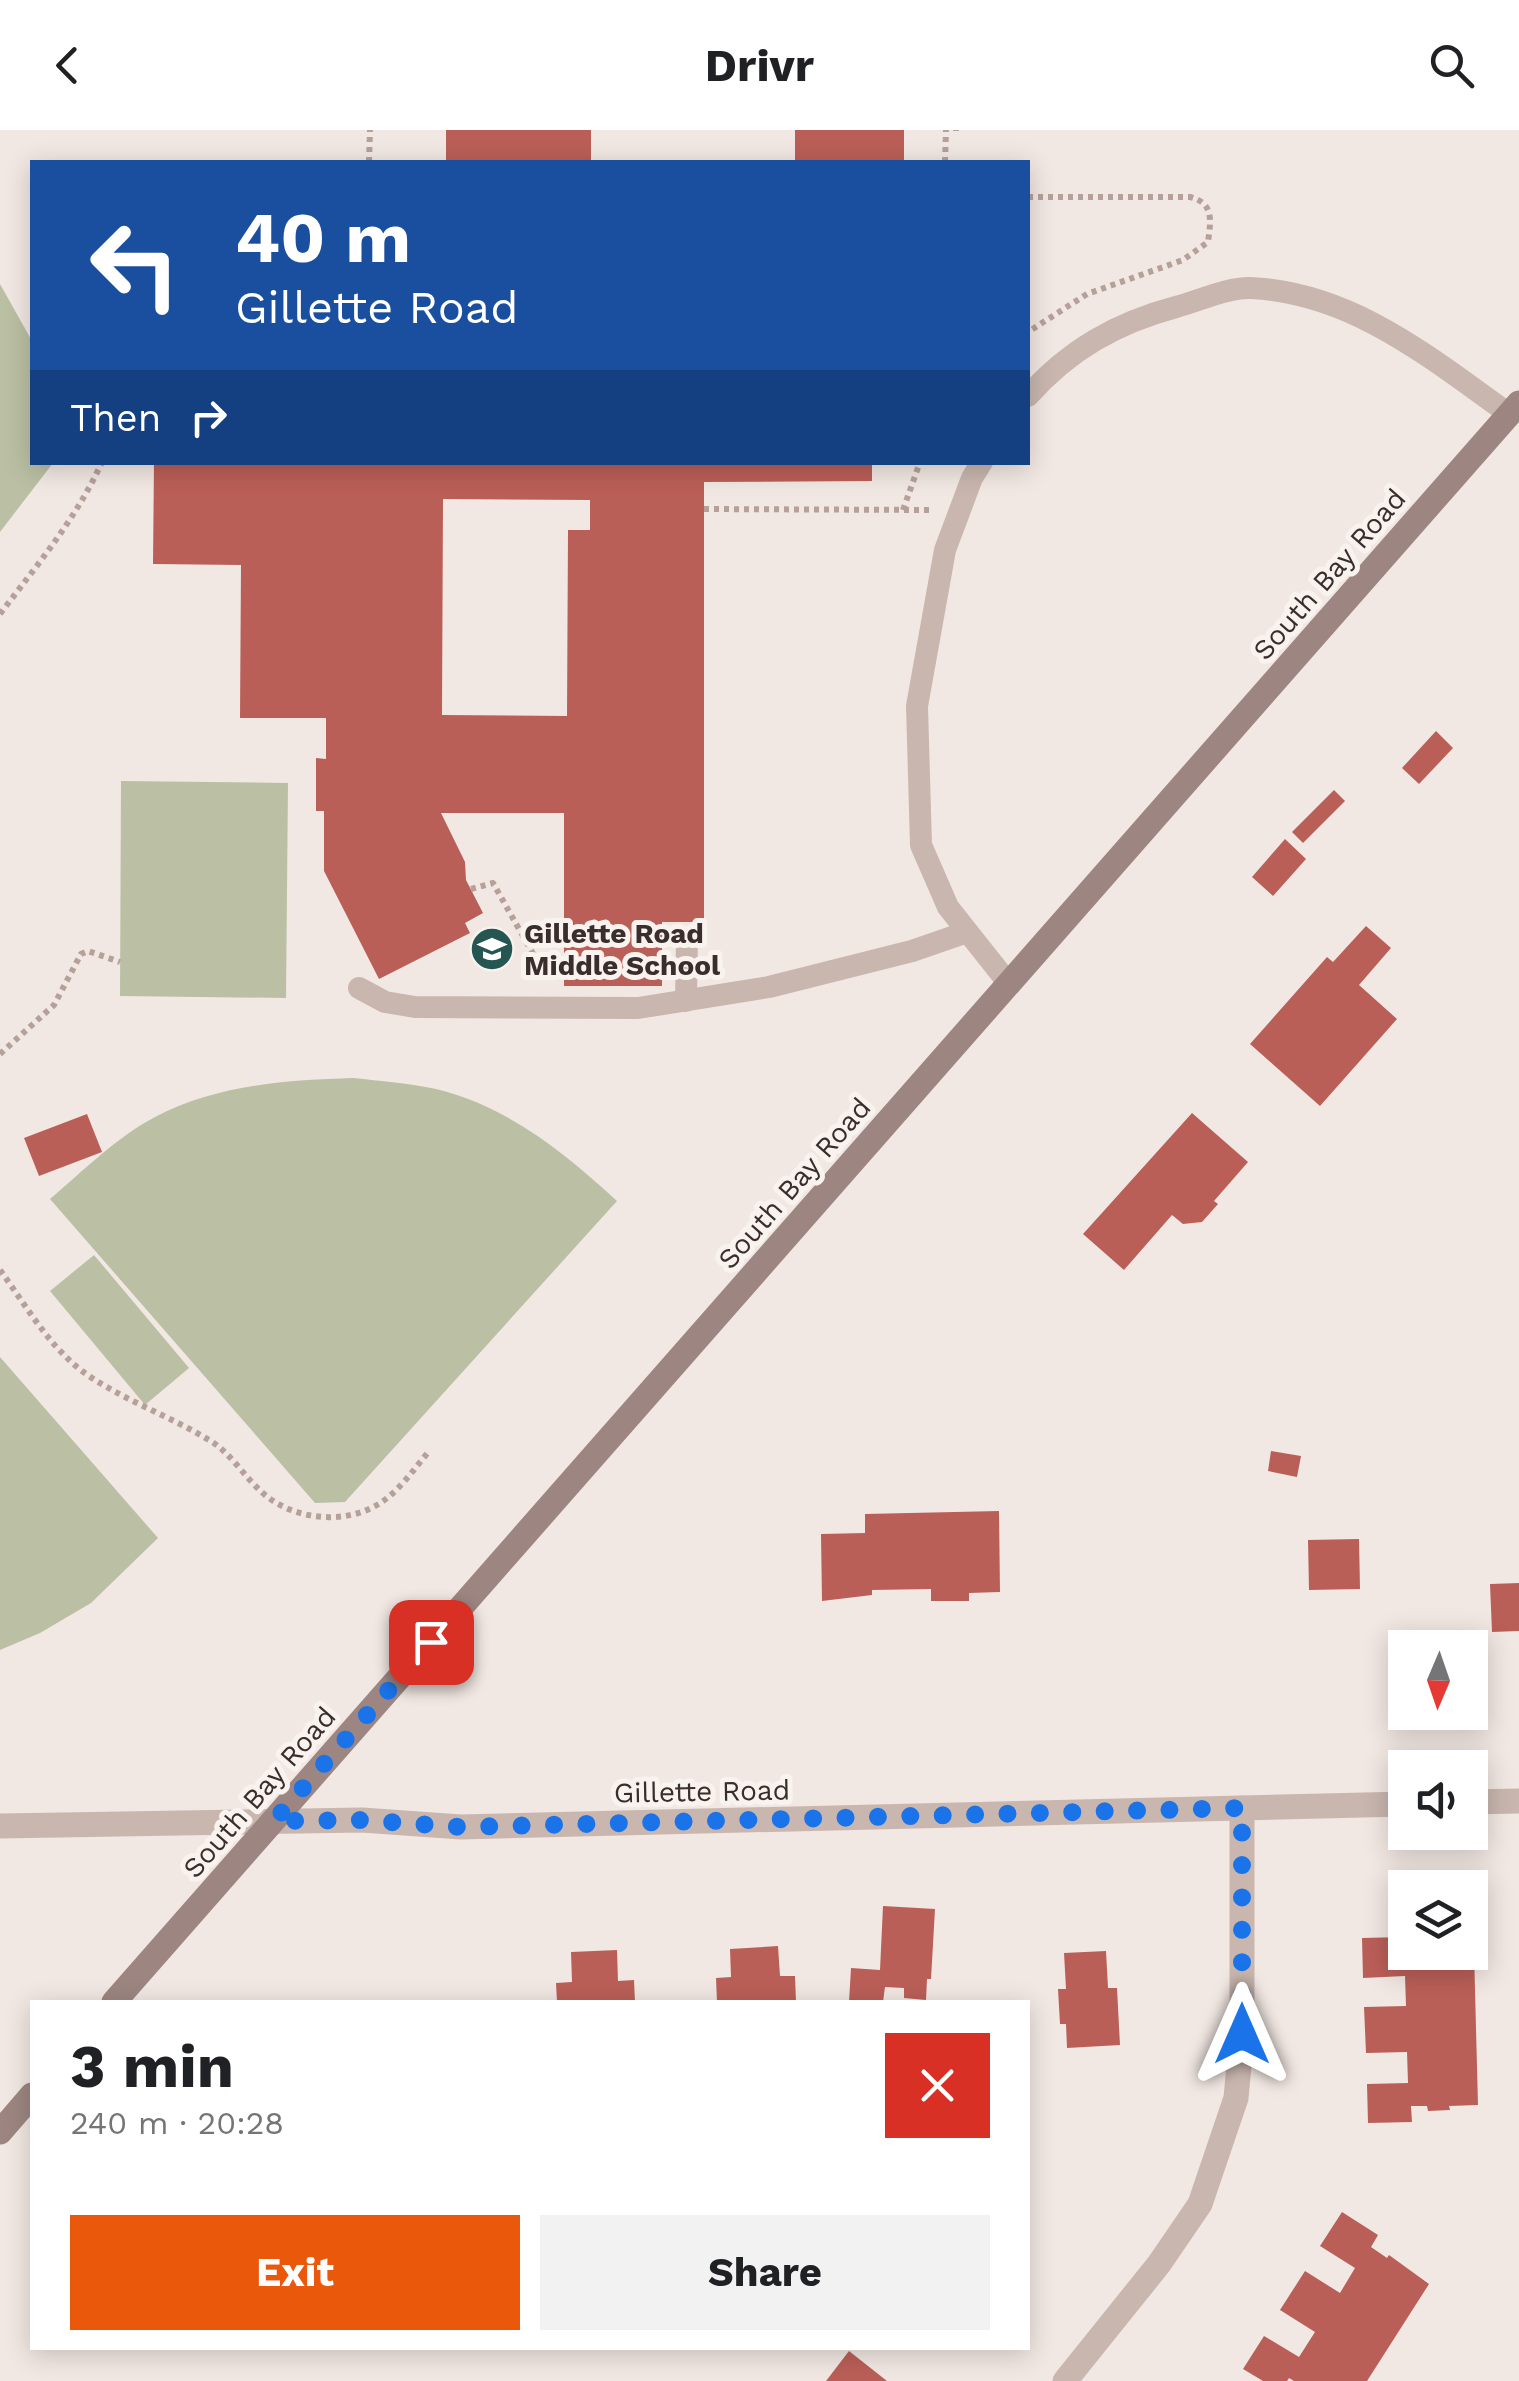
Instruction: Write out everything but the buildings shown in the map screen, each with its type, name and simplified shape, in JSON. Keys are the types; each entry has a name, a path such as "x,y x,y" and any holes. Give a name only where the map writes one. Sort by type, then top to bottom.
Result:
{"street":[{"name":"South Bay Road","path":"116,2000 1514,408"},
{"path":"1488,1802 1519,1801"},
{"name":"Gillette Road","path":"0,1826 362,1820 461,1827 1388,1804"},
{"path":"1065,2381 1159,2264 1200,2204 1236,2098 1242,2034 1242,1808"},
{"path":"0,2132 30,2097"}],"lane":[{"path":"1030,394 1055,365 1105,332 1154,312 1247,287 1310,297 1374,321 1514,408"},
{"path":"981,465 946,550 917,706 922,846 948,908 1009,984"},
{"path":"359,988 385,1002 415,1007 638,1008 822,973 912,951 967,932"},
{"path":"686,1001 688,939"}],"path":[{"path":"369,160 370,130"},
{"path":"945,160 946,130"},
{"path":"1030,198 1190,197 1202,200 1209,208 1210,226 1208,242 1183,260 1086,294 1030,331"},
{"path":"0,614 67,526 101,465"},
{"path":"903,510 919,465"},
{"path":"704,509 960,511"},
{"path":"471,890 493,883 564,1008"},
{"path":"0,1054 54,1005 81,954 88,951 120,962"},
{"path":"0,1270 56,1346 83,1372 216,1444 270,1499 298,1513 326,1518 352,1516 378,1505 430,1450"}],"green space":[{"path":"0,284 30,337 30,465 51,465 0,532"},
{"path":"121,781 288,783 286,998 120,996"},
{"path":"353,1078 436,1089 487,1107 534,1133 617,1201 345,1502 315,1503 50,1199 127,1134 178,1106 252,1086"},
{"path":"94,1255 189,1368 145,1405 50,1291"},
{"path":"0,1357 158,1538 91,1603 40,1633 0,1650"}],"place":[{"name":"Gillette Road Middle School","path":"492,949"}],"route":[{"path":"431,1642 274,1821 362,1820 461,1827 1242,1808 1242,2034"}]}
